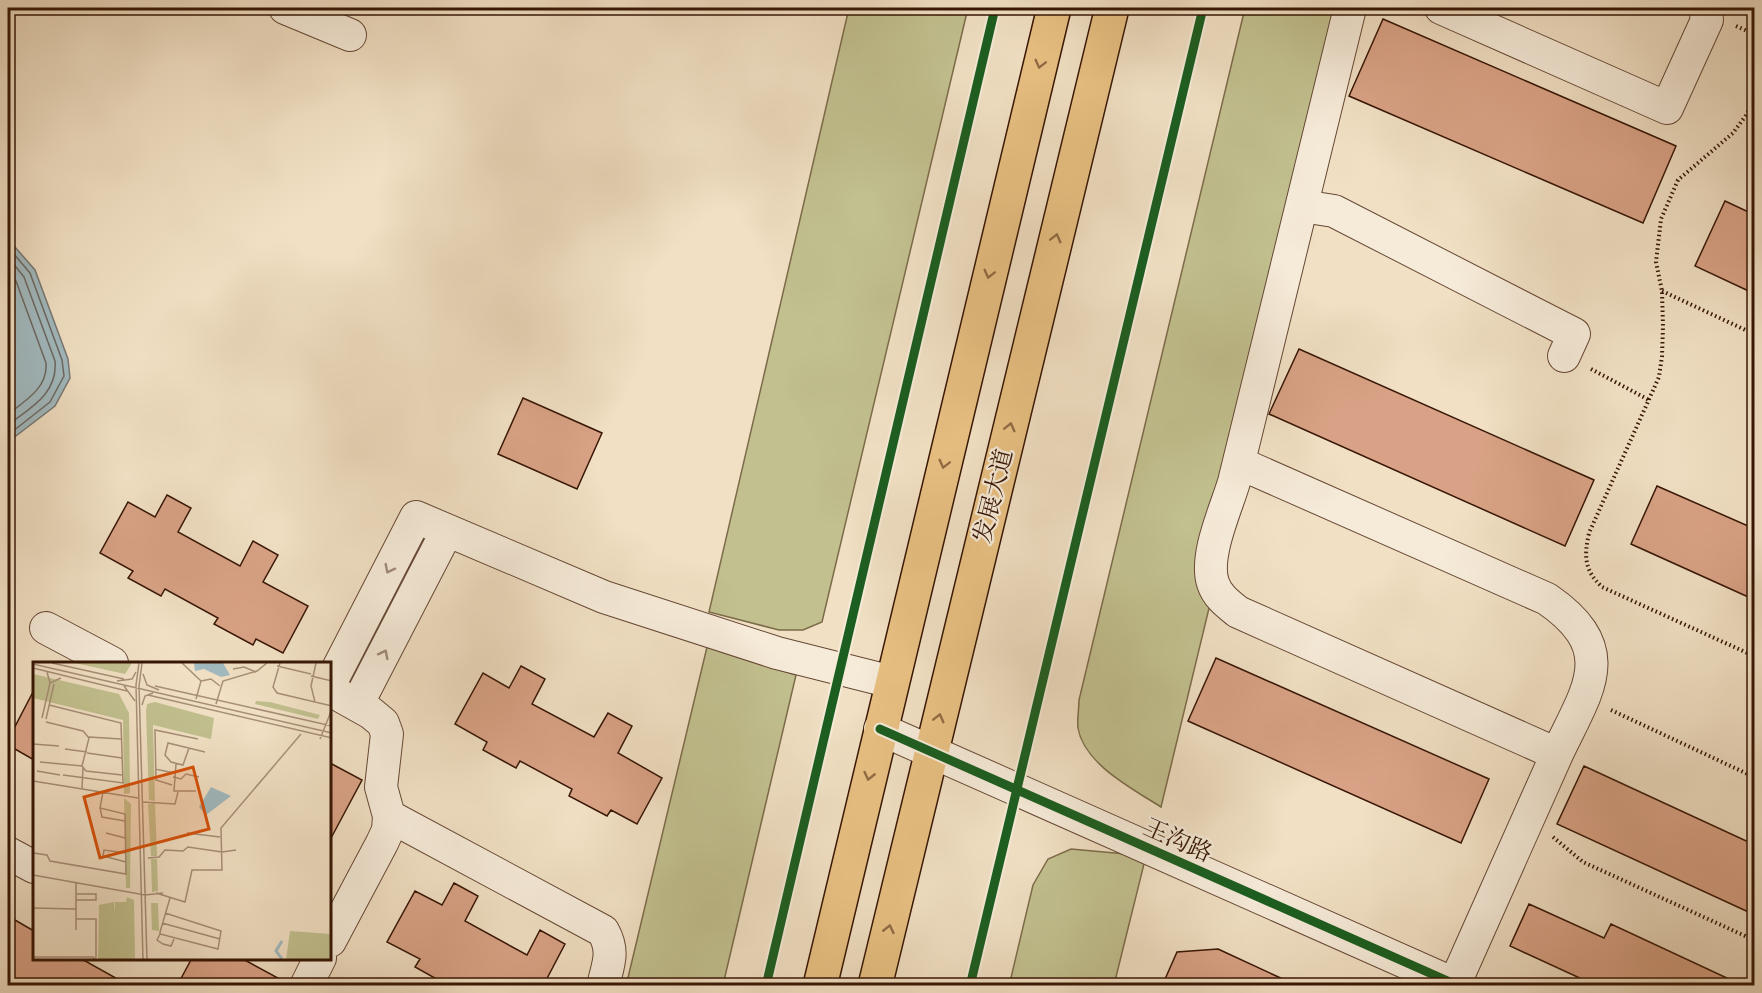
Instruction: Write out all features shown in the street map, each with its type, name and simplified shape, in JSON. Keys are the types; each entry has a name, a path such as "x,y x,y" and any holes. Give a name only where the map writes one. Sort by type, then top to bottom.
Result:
{"main road":[{"path":"820,986 891,681 1054,8"},
{"name":"发展大道","path":"875,986 1112,8"}],"street":[{"path":"285,8 350,35"},
{"path":"1350,8 1239,463 1213,549 1213,583 1226,603 1238,612 1557,754"},
{"path":"1441,8 1667,108 1707,20 1705,8"},
{"path":"1302,206 1334,211 1574,334 1564,356"},
{"path":"1239,463 1547,599 1568,613 1582,633 1591,653 1593,670 1584,698 1527,821 1457,985"},
{"path":"332,680 416,517 604,597 777,653 891,681"},
{"path":"357,705 447,531"},
{"path":"46,628 110,662"},
{"path":"332,691 383,723 387,734 381,787 389,816 388,830 382,843 333,930"},
{"name":"王沟路","path":"880,729 1457,985"},
{"path":"389,816 603,932 610,943 611,955 603,986"},
{"path":"8,853 33,866"}],"path":[{"path":"1755,99 1733,133 1678,180 1670,194 1661,219 1657,244 1656,262 1662,291 1662,356 1659,377 1589,533 1585,552 1587,565 1594,579 1610,592 1755,656"},
{"path":"1747,114 1755,118"},
{"path":"1662,291 1755,334"},
{"path":"1564,356 1648,400"},
{"path":"1584,698 1755,777"},
{"path":"1527,821 1547,832 1583,862 1755,940"}],"shaded area":[{"path":"849,8 968,8 822,622 803,630 779,630 709,612"},
{"path":"1245,8 1354,8 1161,807 1124,784 1090,753 1082,741 1078,728 1079,700"},
{"path":"707,647 796,675 723,985 626,986"},
{"path":"1071,849 1126,854 1144,864 1114,985 1009,986 1033,885 1048,859"}],"water":[{"path":"8,239 35,270 68,359 70,378 55,406 8,442"}],"building":[{"path":"1383,19 1676,146 1643,223 1349,96"},
{"path":"1725,201 1755,215 1755,294 1695,266"},
{"path":"1299,349 1594,480 1565,546 1269,414"},
{"path":"523,398 602,433 577,489 498,454"},
{"path":"1657,486 1755,529 1755,600 1631,544"},
{"path":"167,495 191,508 178,532 240,566 253,541 278,555 263,582 308,606 283,653 256,639 253,645 214,624 218,618 165,589 161,596 128,578 133,571 100,553 128,502 155,517"},
{"path":"1216,658 1489,779 1461,843 1188,721"},
{"path":"521,666 545,679 532,704 594,737 608,713 632,726 618,753 662,778 637,824 611,810 607,816 569,796 572,789 520,761 516,768 483,750 487,742 455,724 483,673 509,688"},
{"path":"33,692 33,759 8,745 8,740"},
{"path":"332,764 362,780 332,836"},
{"path":"1584,766 1755,845 1755,915 1557,824"},
{"path":"454,883 478,896 465,921 527,955 540,930 565,944 543,986 449,986 415,967 420,959 387,942 415,891 442,905"},
{"path":"1529,904 1604,938 1611,924 1744,986 1597,986 1510,946"},
{"path":"8,916 33,930 33,960 84,960 130,986 19,986 8,979"},
{"path":"1218,949 1298,986 1162,986 1177,952"},
{"path":"191,960 245,960 289,984 288,986 177,986"}],"cycle path":[{"path":"766,986 995,8"},
{"path":"970,986 1203,8"},
{"path":"880,729 1459,986"}]}
